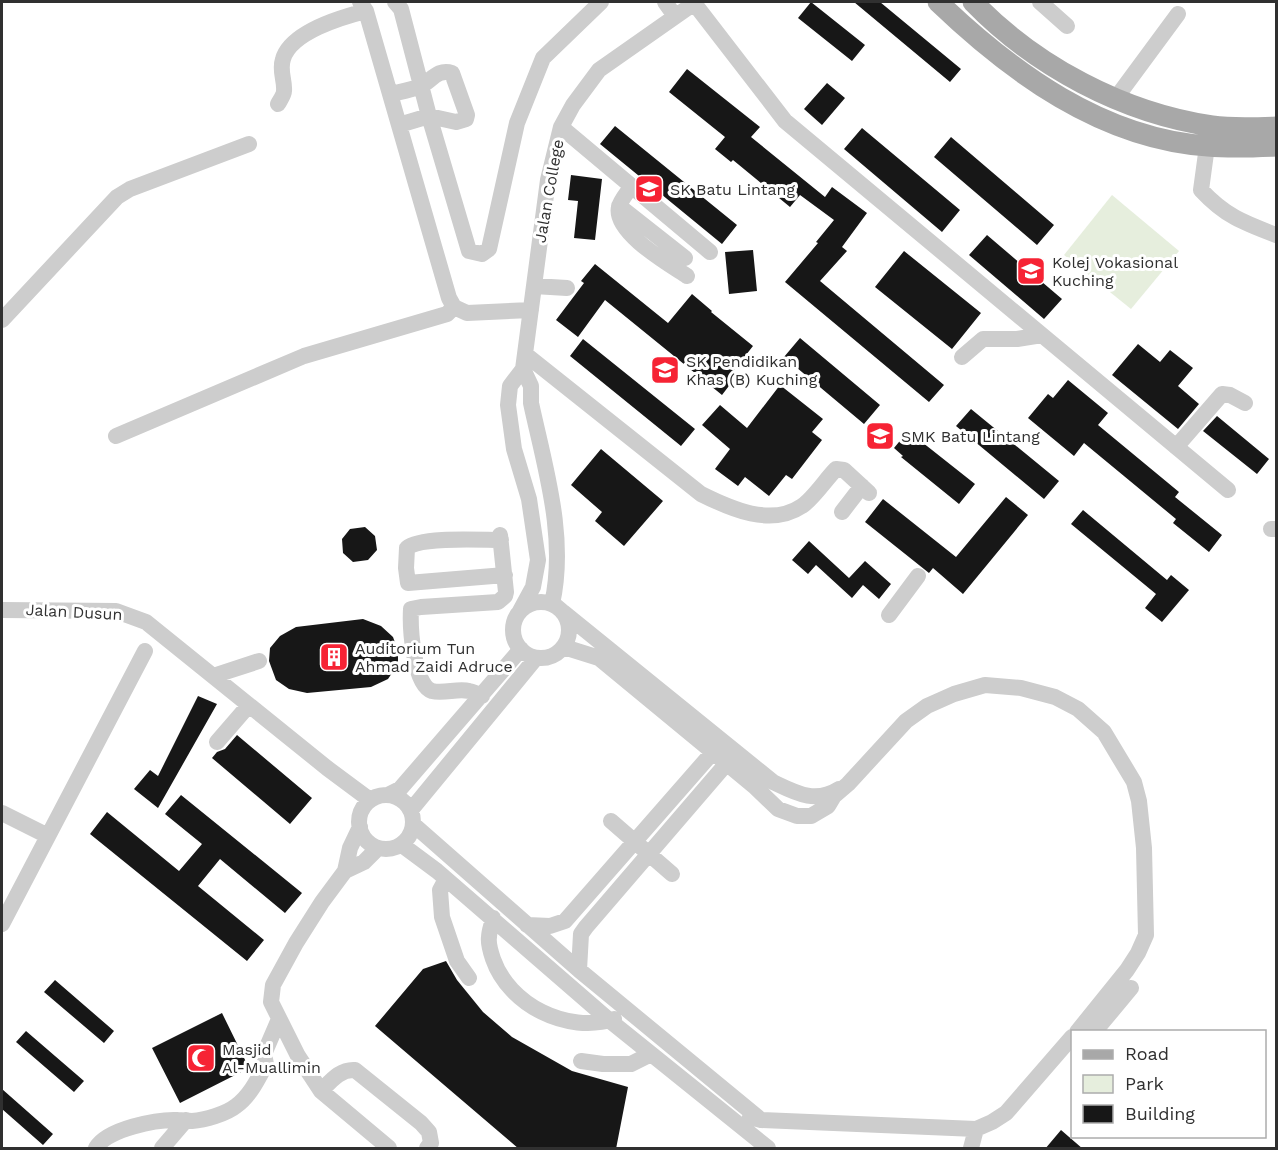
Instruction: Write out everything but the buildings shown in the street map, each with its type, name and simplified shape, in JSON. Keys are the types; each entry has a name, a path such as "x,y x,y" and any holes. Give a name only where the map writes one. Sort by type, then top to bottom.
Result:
{"main road":[{"path":"938,2 1003,60 1039,85 1082,110 1134,131 1180,143 1207,146 1276,146"},
{"path":"976,3 1029,50 1065,74 1137,107 1215,127 1276,127"}],"street":[{"path":"395,2 401,9 429,116 469,251 482,254 489,249 518,123 543,58 601,2"},
{"path":"665,2 675,16"},
{"path":"695,2 785,121 1228,490"},
{"name":"Jalan College","path":"524,362 548,180 561,127 573,105 599,70 695,2"},
{"path":"1041,2 1067,26"},
{"path":"278,104 284,92 281,74 283,57 293,45 308,32 363,6 449,298 454,307 467,313 531,310"},
{"path":"1116,98 1178,14"},
{"path":"390,94 422,86 437,74 446,71 452,73 467,115 466,119 456,122 429,116 399,124"},
{"path":"561,127 710,252"},
{"path":"2,320 117,197 130,189 249,144"},
{"path":"1207,146 1201,190 1217,207 1248,225 1276,235"},
{"path":"631,187 619,206 622,225 656,255 687,276"},
{"path":"619,206 685,258"},
{"path":"534,286 567,288"},
{"path":"116,436 304,356 447,314 454,307"},
{"path":"962,357 983,339 1017,339 1042,335"},
{"path":"524,362 701,494 720,504 744,513 786,514 803,505 836,469 844,470 865,490 842,512"},
{"path":"524,362 531,386 531,403 557,533 557,608 569,626 568,640 564,647 552,656 536,658 521,649 515,640 513,630 515,620 533,587 538,560 529,499 514,449 508,405 510,386 524,362"},
{"path":"1176,447 1222,394 1245,402"},
{"path":"411,609 498,602 506,592 500,538 426,541 413,543 407,548 406,568 412,636 419,678 425,687 433,691 468,690 482,696"},
{"path":"408,583 505,574"},
{"path":"889,615 918,576"},
{"path":"520,611 535,603 557,608 773,782 802,797 819,797 833,793 848,784"},
{"name":"Jalan Dusun","path":"2,610 116,611 146,622 327,768"},
{"path":"564,647 599,658 727,763 778,809 797,816 811,816 828,806 834,796 906,721 927,706 954,694 985,685 1021,688 1055,697 1078,709 1104,732 1134,782 1139,801 1144,848 1146,935 1127,970 1079,1030"},
{"path":"389,1149 321,1091 298,1056 271,1002 273,985 322,902 345,871 350,848 365,805 370,800 400,789 521,649"},
{"path":"2,924 145,651"},
{"path":"327,768 349,796 363,836 369,843 386,849 402,845 412,833 412,818 536,658"},
{"path":"208,671 259,661"},
{"path":"217,742 249,705"},
{"path":"527,925 550,926 565,921 713,752"},
{"path":"579,970 581,934 727,763"},
{"path":"327,768 370,800"},
{"path":"388,795 401,799 412,818 527,925 761,1120"},
{"path":"2,813 48,836"},
{"path":"611,821 672,874"},
{"path":"402,845 493,918 609,1020 768,1149"},
{"path":"345,871 364,861 378,848"},
{"path":"446,879 440,890 442,917 457,961 469,978"},
{"path":"493,918 489,938 494,961 503,982 520,999 563,1020 587,1022 609,1020 619,1017 626,1008"},
{"path":"1096,1030 1131,988"},
{"path":"96,1149 99,1143 116,1132 176,1119 192,1121 222,1114 237,1106 252,1090 267,1065 264,1054 279,1019"},
{"path":"724,1112 761,1120 976,1129 1006,1113 1071,1038"},
{"path":"581,1061 631,1064 651,1054"},
{"path":"321,1091 347,1069 355,1070 429,1132 431,1143 427,1149"},
{"path":"162,1149 186,1120"},
{"path":"971,1149 976,1129"}],"green space":[{"path":"1112,195 1179,251 1131,309 1064,255"}],"place":[{"name":"SK Batu Lintang","path":"649,189"},
{"name":"Kolej Vokasional Kuching","path":"1031,271"},
{"name":"SK Pendidikan Khas (B) Kuching","path":"665,370"},
{"name":"SMK Batu Lintang","path":"880,436"},
{"name":"Auditorium Tun Ahmad Zaidi Adruce","path":"334,657"},
{"name":"Masjid Al-Muallimin","path":"201,1058"}]}
